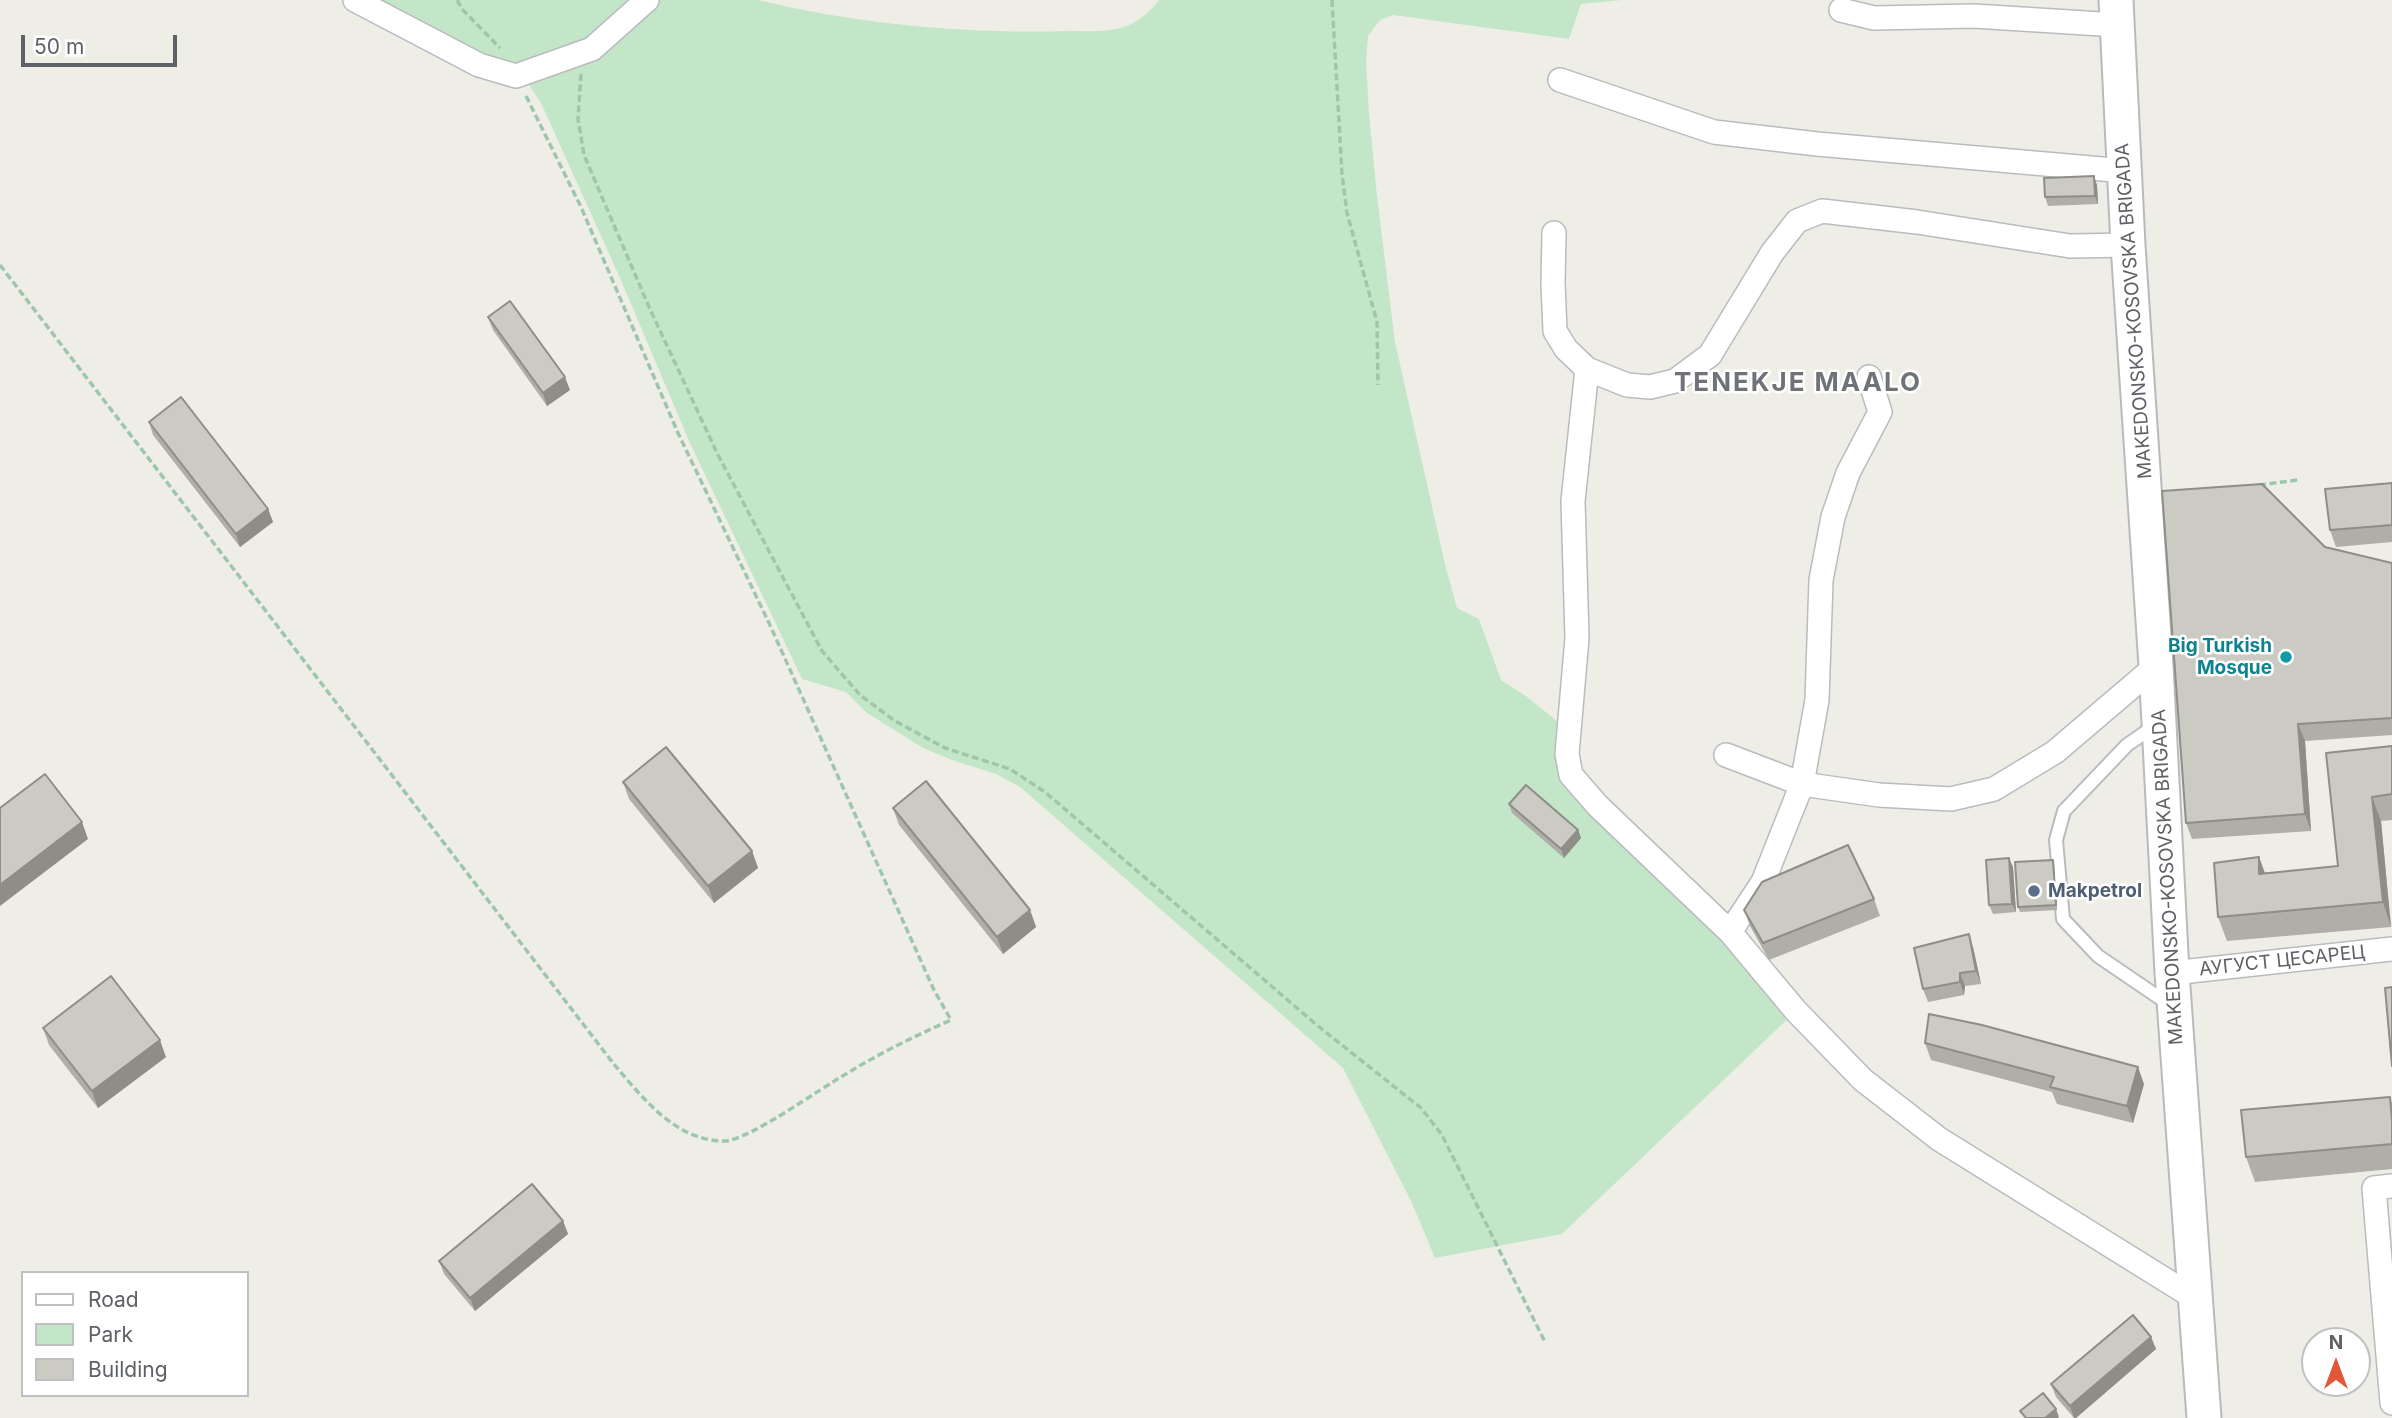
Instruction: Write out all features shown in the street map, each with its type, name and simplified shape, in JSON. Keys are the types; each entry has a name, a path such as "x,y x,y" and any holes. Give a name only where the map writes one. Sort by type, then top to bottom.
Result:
{"street":[{"path":"355,0 479,65 516,76 592,50 647,0"},
{"path":"1840,10 1874,18 2116,13"},
{"name":"MAKEDONSKO-KOSOVSKA BRIGADA","path":"2116,13 2172,973 2193,1297 2204,1418"},
{"path":"1560,80 1714,132 1817,144 2125,171"},
{"path":"1554,233 1555,331 1566,349 1587,369 1627,386 1650,387 1675,381 1710,355 1772,253 1797,221 1822,211 1917,222 2070,246 2129,245"},
{"path":"1587,369 1573,501 1577,638 1568,764 1571,775 1598,806 1730,932 1796,1011 1863,1080 1939,1139 2193,1297"},
{"path":"1730,932 1763,882 1802,784 1817,700 1821,580 1833,517 1848,473 1880,412 1869,377"},
{"path":"1726,755 1802,784 1879,795 1951,799 1994,789 2055,752 2156,666"},
{"name":"АУГУСТ ЦЕСАРЕЦ","path":"2172,973 2392,949"},
{"path":"2392,1186 2374,1188 2392,1403"}],"lane":[{"path":"2159,723 2127,745 2064,811 2056,840 2063,919 2098,956 2176,1009"}],"path":[{"path":"0,265 613,1063 645,1100 669,1121 707,1138 731,1140 903,1042 951,1020 934,990 768,623 678,433 581,207 516,76 524,67 494,43 457,0"},
{"path":"1332,0 1337,120 1345,200 1355,247 1377,322 1378,385"},
{"path":"592,50 583,67 579,85 578,119 584,155 649,307 718,455 822,651 860,695 895,721 945,748 1010,769 1045,792 1318,1026 1421,1108 1442,1135 1545,1342"},
{"path":"2256,486 2298,480"}],"green space":[{"path":"377,0 758,0 833,15 911,26 1029,32 1116,29 1139,20 1159,0 1622,0 1581,4 1569,39 1393,15 1380,20 1368,36 1366,62 1369,113 1395,342 1457,608 1479,619 1501,680 1526,696 1568,730 1568,764 1796,1011 1562,1234 1435,1258 1411,1201 1343,1068 1020,787 996,774 923,748 867,713 846,692 802,679 689,441 620,278 541,103 525,79 510,66 421,25"}],"building":[{"path":"2094,176 2095,196 2045,197 2044,178"},
{"path":"510,301 565,377 543,393 488,317"},
{"path":"181,397 268,509 236,534 149,422"},
{"path":"2392,483 2392,525 2330,530 2325,489"},
{"name":"Big Turkish Mosque","path":"2262,484 2325,547 2392,563 2392,718 2298,724 2305,814 2186,823 2162,491"},
{"path":"2392,746 2392,794 2372,797 2383,902 2218,917 2214,863 2259,857 2259,874 2338,866 2326,753"},
{"path":"666,747 752,851 708,886 623,782"},
{"path":"45,774 82,822 0,885 0,808"},
{"path":"926,781 1030,910 997,937 893,808"},
{"path":"1526,785 1578,830 1561,849 1509,804"},
{"path":"1848,845 1874,899 1763,943 1744,910 1762,882"},
{"path":"2009,858 2012,904 1989,905 1986,860"},
{"path":"2053,860 2056,905 2018,907 2015,862"},
{"path":"1969,934 1976,971 1960,973 1960,982 1923,989 1914,948"},
{"path":"111,976 160,1040 92,1091 43,1028"},
{"path":"2392,987 2392,1066 2385,988"},
{"path":"1929,1014 1982,1025 2138,1067 2127,1106 2050,1087 2054,1077 1925,1043"},
{"path":"2390,1097 2392,1144 2246,1157 2241,1110"},
{"path":"532,1184 563,1221 470,1298 439,1261"},
{"path":"2133,1315 2151,1337 2070,1406 2051,1384"},
{"path":"2043,1393 2056,1409 2045,1418 2026,1418 2020,1411"}],"place":[{"name":"Big Turkish Mosque","path":"2286,657"},
{"name":"Makpetrol","path":"2034,891"}],"district":[{"name":"TENEKJE MAALO","path":"1798,383"}]}
